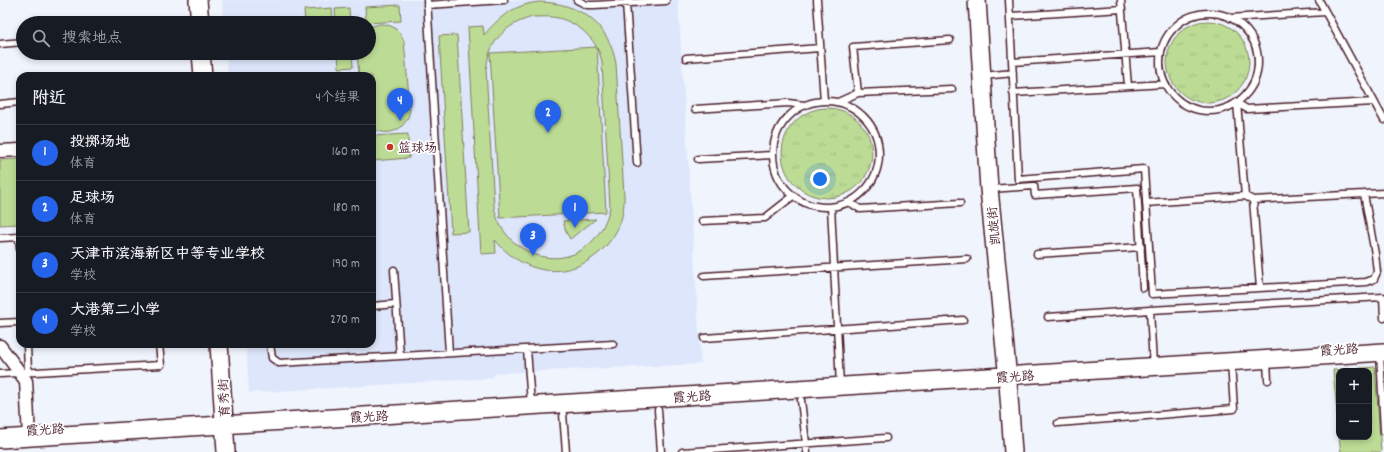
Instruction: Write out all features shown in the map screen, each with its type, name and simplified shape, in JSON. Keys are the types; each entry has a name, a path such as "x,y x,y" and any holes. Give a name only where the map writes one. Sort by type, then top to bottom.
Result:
{"street":[{"path":"190,0 191,16"},
{"path":"198,0 199,16"},
{"name":"凯旋街","path":"971,0 1002,373 1013,452"},
{"name":"凯旋街","path":"977,0 1002,373 1003,452"},
{"path":"194,60 195,72"},
{"path":"202,60 203,72"},
{"path":"0,151 16,150"},
{"path":"0,346 24,372 26,381 29,434"},
{"name":"育秀街","path":"212,348 220,421 226,452"},
{"name":"育秀街","path":"217,452 220,421 219,348"},
{"name":"霞光路","path":"0,439 29,434 220,421 1266,356 1382,355"},
{"name":"霞光路","path":"0,432 29,434"}],"lane":[{"path":"449,353 427,2 504,0"},
{"path":"577,0 587,5 666,1"},
{"path":"817,0 824,101"},
{"path":"1009,0 1018,179 1144,169 1152,294 1366,282 1374,279 1377,272 1376,254 1364,194"},
{"path":"1121,0 1128,86"},
{"path":"1319,0 1384,120"},
{"path":"626,3 637,163"},
{"path":"1010,16 1122,9"},
{"path":"1230,18 1325,12"},
{"path":"1201,14 1216,14 1230,18 1243,27 1252,38 1257,52 1258,68 1254,82 1246,95 1237,103 1220,110 1204,111 1188,107 1175,98 1165,84 1160,71 1160,55 1164,40 1174,28 1186,18 1201,14"},
{"path":"858,93 853,47 950,40"},
{"path":"0,44 16,43"},
{"path":"686,58 820,48"},
{"path":"1012,62 1161,52"},
{"path":"981,76 1013,74"},
{"path":"1014,93 1165,84"},
{"path":"838,102 858,93 952,89"},
{"path":"695,109 788,103 804,105 824,101 838,102 854,109 867,120 876,134 879,151 877,168 870,183 859,196 844,204 831,207 809,205 793,196 781,183 773,166 772,148 778,130 789,116 804,105"},
{"path":"0,104 16,102"},
{"path":"1237,103 1247,109 1374,102"},
{"path":"1237,103 1245,196"},
{"path":"698,159 773,155"},
{"path":"989,189 1034,186 1034,195 1137,188 1143,288"},
{"path":"1146,203 1245,196 1253,200 1384,193"},
{"path":"702,221 765,218 793,196"},
{"path":"1253,200 1260,288"},
{"path":"848,202 860,209 960,203"},
{"path":"831,207 840,383"},
{"path":"0,238 16,237"},
{"path":"1037,254 1141,247"},
{"path":"704,276 967,259"},
{"path":"394,270 400,356"},
{"path":"1048,317 1383,297 1384,318"},
{"path":"376,306 396,304"},
{"path":"1150,310 1153,363"},
{"path":"704,338 963,320"},
{"path":"0,323 16,322"},
{"path":"271,348 272,358 279,363 613,344"},
{"path":"24,372 27,348"},
{"path":"0,374 161,365 159,348"},
{"path":"527,349 531,402"},
{"path":"1382,355 1384,431"},
{"path":"1266,356 1268,380"},
{"path":"1058,423 1234,409 1231,359"},
{"path":"801,400 807,452"},
{"path":"658,410 661,452"},
{"path":"563,414 566,452"},
{"path":"682,452 886,438"}],"shaded area":[{"path":"222,0 678,0 701,364 496,373 491,378 249,393 246,348 376,348 376,72 228,72 227,60 376,60 376,16 223,16"}],"green space":[{"path":"531,3 554,3 567,6 590,18 607,37 616,64 624,195 621,219 619,226 611,240 600,252 573,268 559,270 545,270 532,267 506,252 495,240 496,253 481,254 468,27 483,26 484,35 508,12","holes":["533,17 558,18 573,24 587,34 592,40 597,47 602,63 610,207 602,229 593,241 574,254 561,257 547,257 535,254 523,249 512,241 497,219 494,206 486,70 488,60 491,50 500,35 514,24"]},
{"path":"400,5 401,21 376,22 376,16 366,16 365,7"},
{"path":"332,8 333,16 304,16 304,10"},
{"path":"349,8 350,16 336,16 335,9"},
{"path":"1208,21 1224,25 1237,33 1245,46 1249,62 1245,78 1237,91 1224,99 1208,103 1192,99 1179,91 1171,78 1167,62 1171,46 1179,33 1192,25"},
{"path":"380,24 392,26 398,31 404,41 410,108 409,115 402,126 391,132 376,130 376,72 359,72 358,60 376,60 376,25"},
{"path":"457,35 469,232 451,233 439,36"},
{"path":"597,47 606,212 500,218 490,53"},
{"path":"338,60 352,60 353,67 339,68"},
{"path":"827,108 844,111 859,121 869,136 872,153 869,170 859,185 844,195 827,198 810,195 795,185 785,170 782,153 785,136 795,121 810,111"},
{"name":"篮球场","path":"408,134 409,158 376,161 376,136"},
{"path":"16,159 16,224 0,225 0,160"},
{"path":"596,219 570,239 563,221"},
{"path":"1375,367 1381,452 1341,452 1339,440 1372,440 1372,368 1361,368"},
{"path":"1333,370 1336,370 1336,402"}],"place":[{"name":"大港第二小学","path":"400,121"},
{"name":"足球场","path":"548,133"},
{"name":"篮球场","path":"390,147"},
{"name":"投掷场地","path":"575,228"},
{"name":"天津市滨海新区中等专业学校","path":"533,256"}]}
